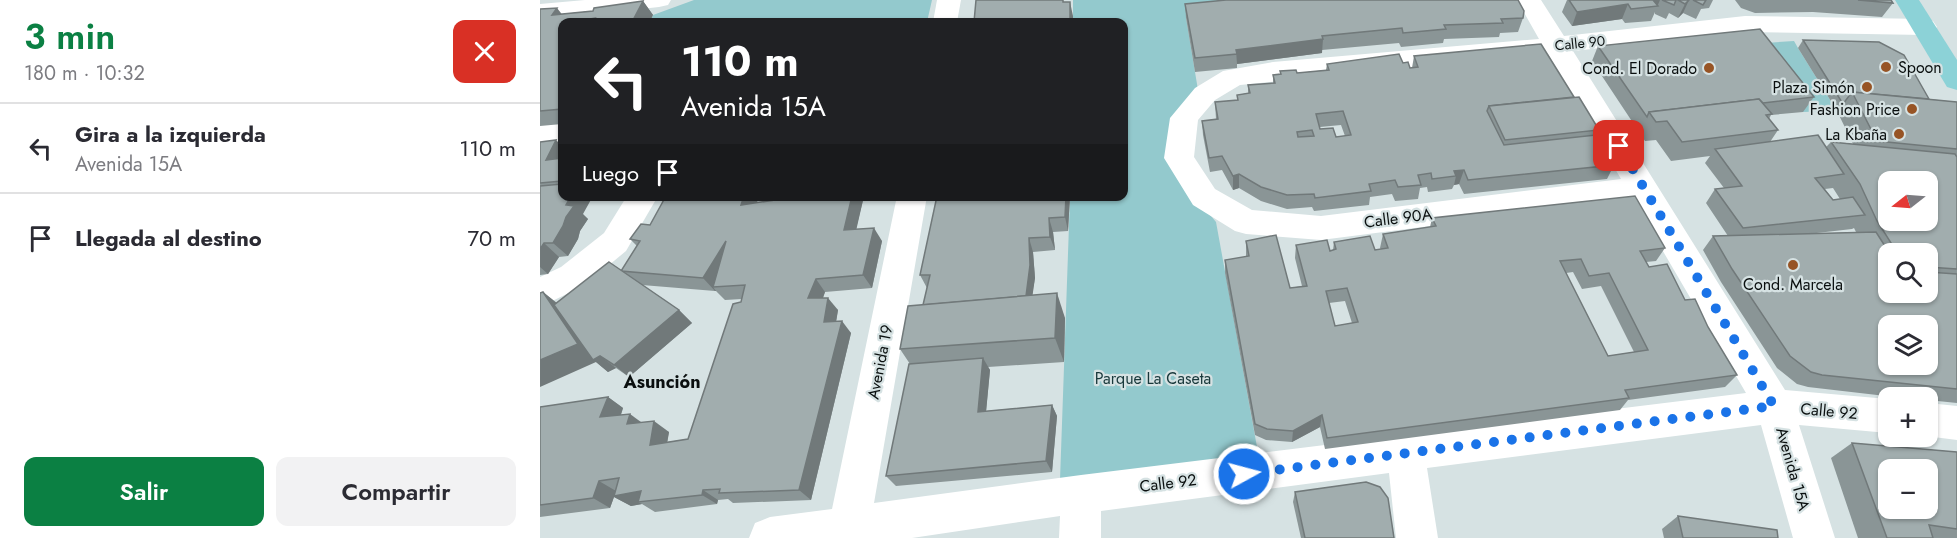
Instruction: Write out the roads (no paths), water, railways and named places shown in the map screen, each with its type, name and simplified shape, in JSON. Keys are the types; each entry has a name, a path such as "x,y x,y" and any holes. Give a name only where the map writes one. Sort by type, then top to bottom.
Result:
{"main road":[{"path":"1907,0 1957,81"}],"street":[{"path":"540,12 659,0"},
{"path":"946,18 949,0"},
{"name":"Avenida 15A","path":"1529,0 1644,187 1774,406 1814,538"},
{"path":"1725,0 1745,24"},
{"name":"Calle 90","path":"1179,158 1184,118 1205,94 1233,77 1273,71 1558,45 1745,24 1924,27"},
{"path":"540,135 558,133"},
{"name":"Calle 90A","path":"1179,158 1204,197 1246,222 1321,228 1644,187"},
{"path":"540,293 573,276 615,242 641,201"},
{"name":"Avenida 19","path":"849,527 911,201"},
{"name":"Calle 92","path":"770,538 1081,494 1774,406 1878,415"},
{"path":"1938,421 1957,423"},
{"path":"1406,454 1417,538"},
{"path":"1080,538 1081,494"}],"place":[{"name":"Spoon","path":"1886,67"},
{"name":"Cond. El Dorado","path":"1709,68"},
{"name":"Plaza Simón","path":"1867,87"},
{"name":"Fashion Price","path":"1912,109"},
{"name":"La Kbaña","path":"1899,134"},
{"name":"Cond. Marcela","path":"1793,265"}],"district":[{"name":"Asunción","path":"662,382"}],"park label":[{"name":"Parque La Caseta","path":"1153,378"}]}
